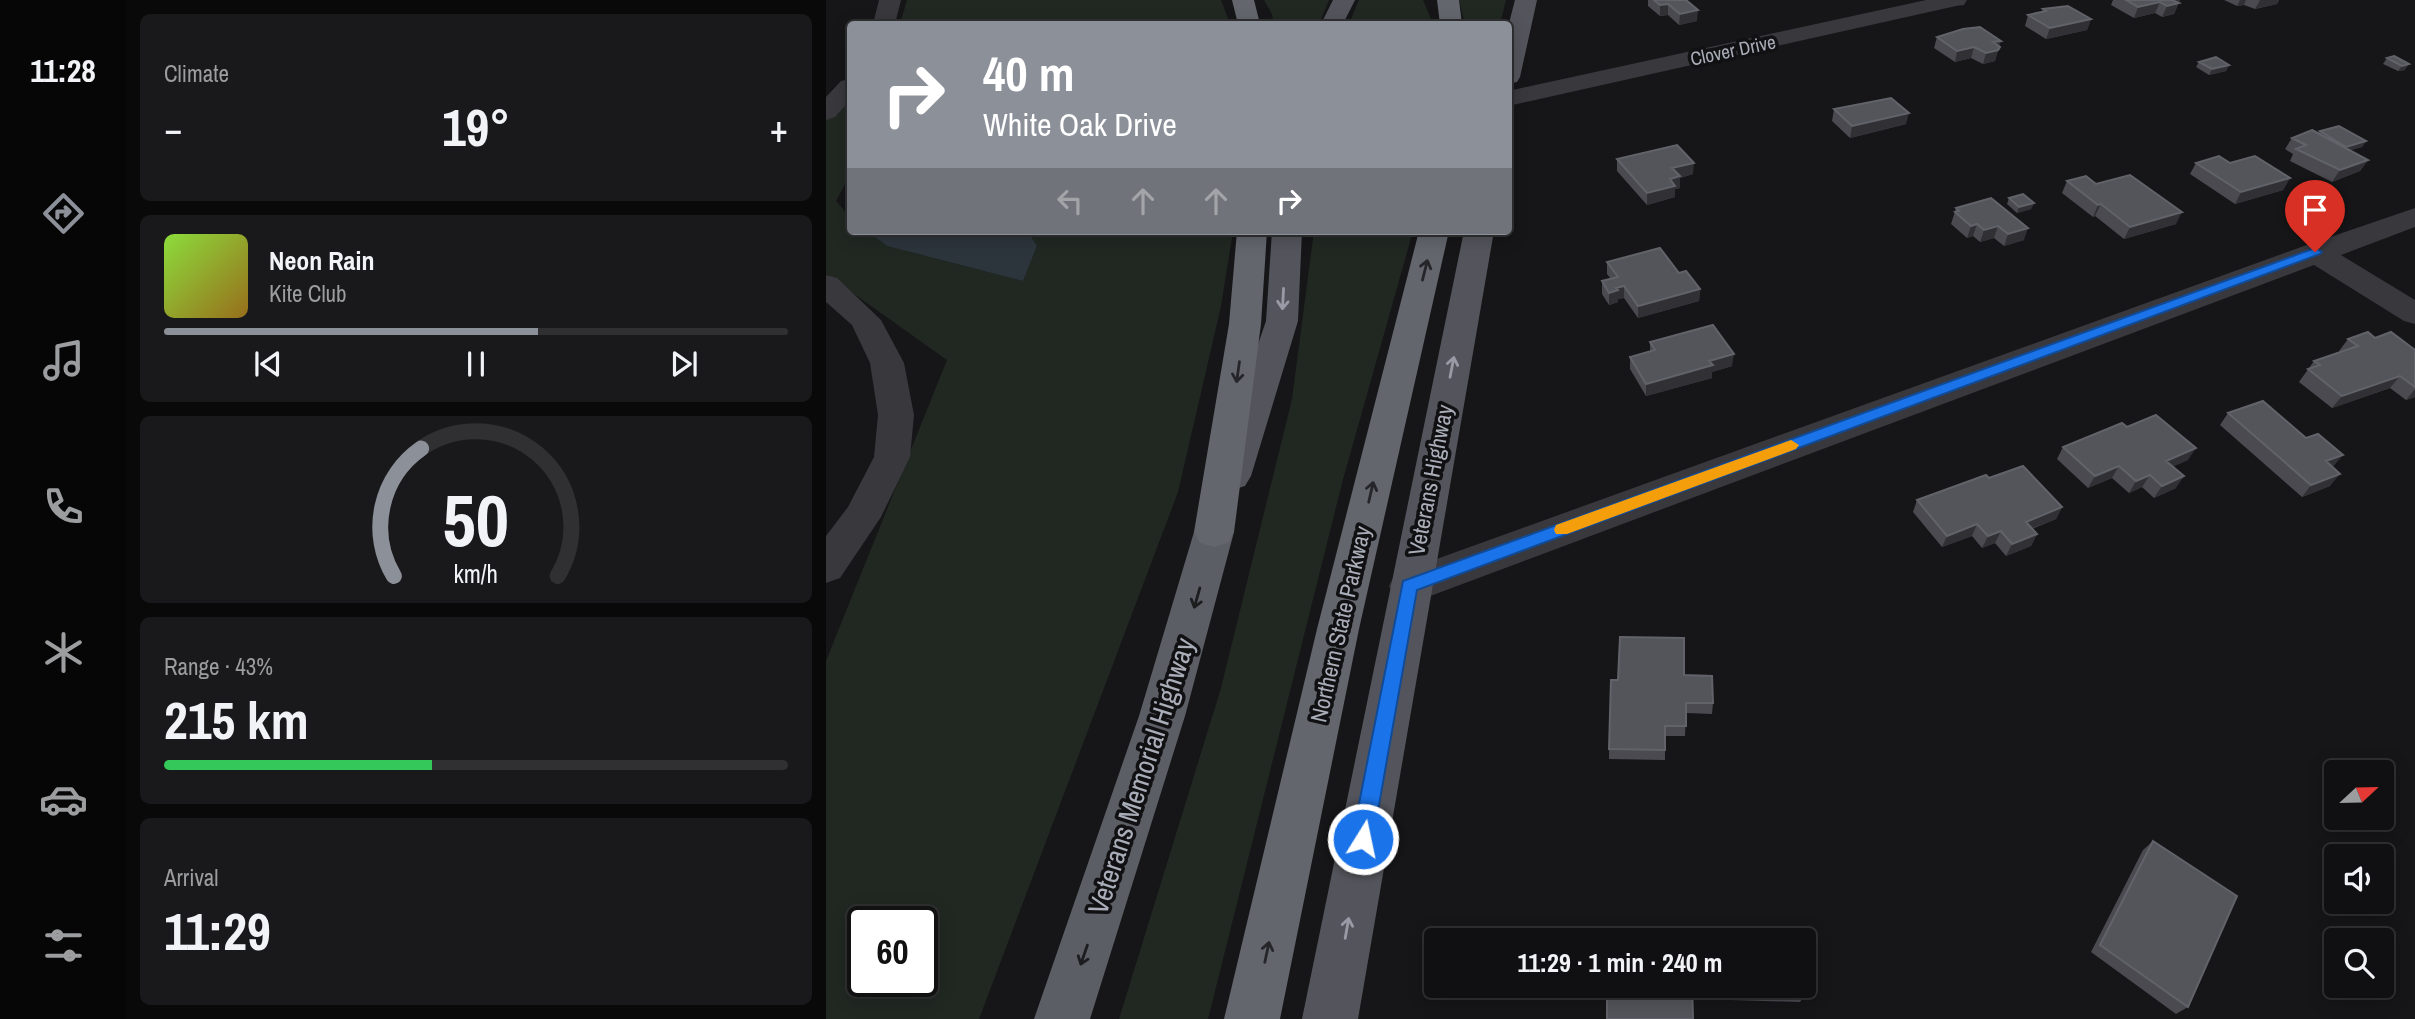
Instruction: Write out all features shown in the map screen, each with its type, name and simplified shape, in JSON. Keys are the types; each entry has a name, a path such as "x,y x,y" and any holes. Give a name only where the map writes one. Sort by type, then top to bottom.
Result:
{"highway":[{"path":"1243,0 1248,21"},
{"path":"1448,0 1451,21"},
{"path":"1214,531 1245,324 1252,235"},
{"name":"Northern State Parkway","path":"1252,1019 1338,629 1433,235"},
{"name":"Veterans Memorial Highway","path":"1062,1019 1149,758 1199,593 1214,531"}],"main road":[{"path":"1334,21 1344,0"},
{"path":"1512,59 1526,0"},
{"path":"1214,531 1282,321 1287,235"},
{"name":"Veterans Highway","path":"1330,1019 1409,586 1478,235"}],"street":[{"path":"885,21 890,0"},
{"path":"1520,24 1537,0"},
{"name":"Clover Drive","path":"1512,98 1956,0"},
{"path":"826,112 847,89"},
{"path":"1409,586 2415,217"},
{"path":"2315,252 2415,314"},
{"path":"826,285 864,320 887,363 897,415 892,457 862,517 826,567"}],"shaded area":[{"path":"907,0 1221,0 1229,21 901,21"},
{"path":"1264,0 1329,0 1320,21 1273,21"},
{"path":"1359,0 1423,0 1432,21 1350,21"},
{"path":"1459,0 1506,0 1501,21 1464,21"},
{"path":"847,98 847,181 836,201 847,214 847,235 872,235 887,246 1023,281 1037,246 1030,235 1232,235 1221,306 1178,492 979,1019 826,1019 826,661 947,360 826,274 826,115"},
{"path":"872,235 1030,235 1037,246 1023,281 887,246"},
{"path":"1313,235 1412,235 1342,483 1208,1019 1119,1019 1221,688 1292,399"}],"building":[{"path":"1654,0 1686,0 1698,10 1680,14 1668,4 1660,5"},
{"path":"2126,0 2172,0 2179,3 2167,6 2160,2 2138,7"},
{"path":"2068,6 2091,19 2050,28 2028,15 2046,11 2043,9"},
{"path":"1980,27 2001,41 1993,42 2000,47 1998,50 1986,53 1974,47 1957,51 1937,37 1963,29"},
{"path":"2394,56 2409,64 2402,66 2387,58"},
{"path":"2216,57 2229,65 2212,69 2199,62"},
{"path":"1891,98 1909,113 1852,126 1834,109"},
{"path":"2339,126 2366,141 2346,147 2320,131"},
{"path":"2312,130 2368,160 2340,170 2296,149 2306,145 2292,138"},
{"path":"1677,145 1694,163 1672,168 1680,176 1670,179 1675,186 1647,193 1617,159"},
{"path":"2219,156 2230,163 2255,156 2290,178 2241,192 2196,163"},
{"path":"2130,175 2182,212 2130,227 2067,181 2086,176 2096,184"},
{"path":"2023,194 2034,203 2019,207 2009,198"},
{"path":"1991,198 2028,228 2008,234 1998,226 1984,230 1977,224 1971,226 1955,212 1959,211 1956,208"},
{"path":"1660,248 1679,273 1686,271 1700,289 1638,306 1624,286 1609,293 1602,281 1618,277 1607,262"},
{"path":"1713,325 1734,354 1709,361 1713,365 1646,384 1630,357 1655,350 1650,342"},
{"path":"2368,332 2375,338 2391,332 2415,350 2415,387 2400,376 2342,396 2308,369 2320,365 2314,361 2358,346 2348,339"},
{"path":"2263,401 2306,438 2318,434 2343,455 2326,461 2340,474 2311,485 2228,413"},
{"path":"2156,415 2196,448 2166,461 2184,476 2162,486 2150,475 2136,481 2119,466 2095,476 2063,447 2122,423 2127,427"},
{"path":"2023,466 2062,507 2026,522 2037,534 2012,544 2001,531 1988,536 1977,524 1947,536 1917,500 1986,475 1989,478"},
{"path":"1620,637 1684,638 1684,675 1712,676 1713,703 1686,703 1686,726 1665,726 1665,750 1609,749 1611,680 1618,680"},
{"path":"2153,841 2237,896 2188,1007 2100,945"},
{"path":"1607,998 1692,998 1693,1019 1607,1019"}],"slow traffic":[{"path":"1562,530 1791,445"}],"route":[{"path":"1363,839 1409,586 2315,252"}]}
